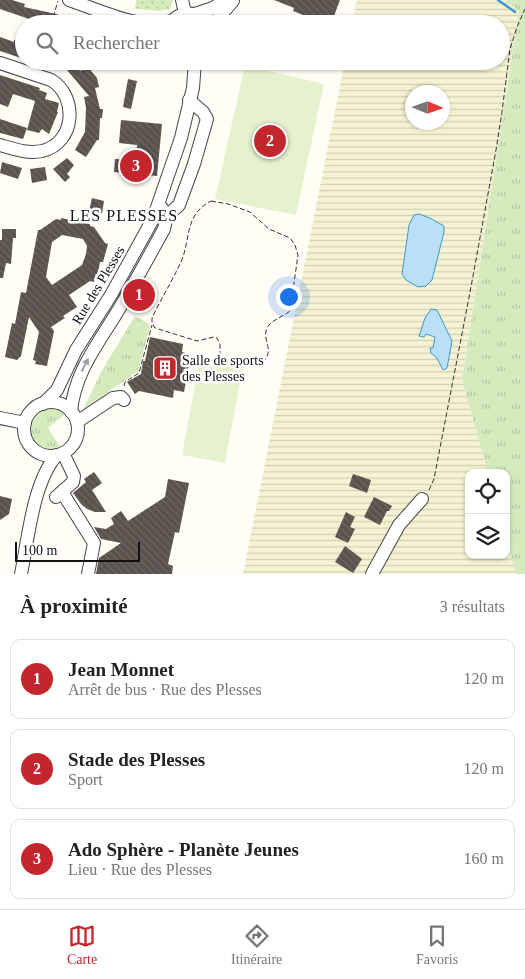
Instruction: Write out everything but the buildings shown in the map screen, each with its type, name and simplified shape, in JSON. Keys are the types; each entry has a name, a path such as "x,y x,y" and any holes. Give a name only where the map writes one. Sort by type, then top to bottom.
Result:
{"street":[{"path":"70,0 112,15"},
{"path":"182,0 190,13 196,15"},
{"path":"182,15 213,8 226,0"},
{"path":"221,15 234,0"},
{"path":"0,63 15,68"},
{"path":"0,145 21,152 32,152 49,148 61,139 67,130 70,119 67,97 50,80 21,70"},
{"name":"Rue des Plesses","path":"186,70 188,100"},
{"name":"Rue des Plesses","path":"43,404 54,394 76,350 143,239 159,204 178,148 188,100 193,88 194,70"},
{"path":"21,574 39,488 46,470 76,440 77,434 72,414 73,395 82,371 164,230 167,216 179,205 194,164 207,119 203,112 188,100"},
{"path":"159,204 167,216"},
{"name":"Rue des Plesses","path":"67,370 63,393 72,414"},
{"path":"72,414 113,398 123,398"},
{"path":"60,454 44,455 31,447 25,436 25,423 32,411 43,404 56,403 72,414"},
{"path":"0,418 25,423"},
{"path":"36,451 39,464 39,488"},
{"path":"60,454 74,476 73,482 59,495 94,543 88,574"},
{"path":"372,574 399,525 422,499"}],"path":[{"path":"54,15 58,0"},
{"path":"510,49 517,26 525,9"},
{"path":"422,499 434,479 471,287 502,112 507,70"},
{"path":"123,398 125,382 139,373 152,318 185,250 189,227 200,208 211,201 250,212 269,229 290,238 295,245 298,255 290,311 268,327 266,333 268,352 265,360 259,364 249,363 242,357 224,360 220,356 220,344 217,338 197,341 155,328 152,323"}],"shaded area":[{"path":"357,0 505,0 519,11 510,69 510,15 354,15"},
{"path":"343,70 510,70 462,380 487,469 465,469 465,559 510,559 510,553 516,574 243,574"}],"green space":[{"path":"136,0 173,0 170,9 159,11 135,9"},
{"path":"505,0 525,0 525,574 516,574 510,553 510,469 487,469 462,380 519,11"},
{"path":"244,70 266,70 324,84 296,215 215,199"},
{"path":"135,316 149,324 150,327 138,371 83,410 101,372"},
{"path":"200,359 243,367 225,463 182,455"},
{"path":"54,405 68,412 48,428 62,450 49,452 39,448 32,442 28,433 28,424 33,415 41,408"}],"water":[{"path":"419,214 444,226 444,232 432,280 426,286 418,287 406,280 402,274 409,225 414,215"},
{"path":"431,309 437,310 452,341 447,368 443,370 437,358 431,353 430,348 433,348 435,337 426,334 424,337 419,336 425,318"}],"waterway":[{"path":"498,0 515,12"}],"place":[{"name":"Stade des Plesses","path":"270,141"},
{"name":"Ado Sphère - Planète Jeunes","path":"136,166"},
{"name":"Jean Monnet","path":"139,295"},
{"name":"Salle de sports des Plesses","path":"165,368"}],"district":[{"name":"LES PLESSES","path":"124,215"}]}
